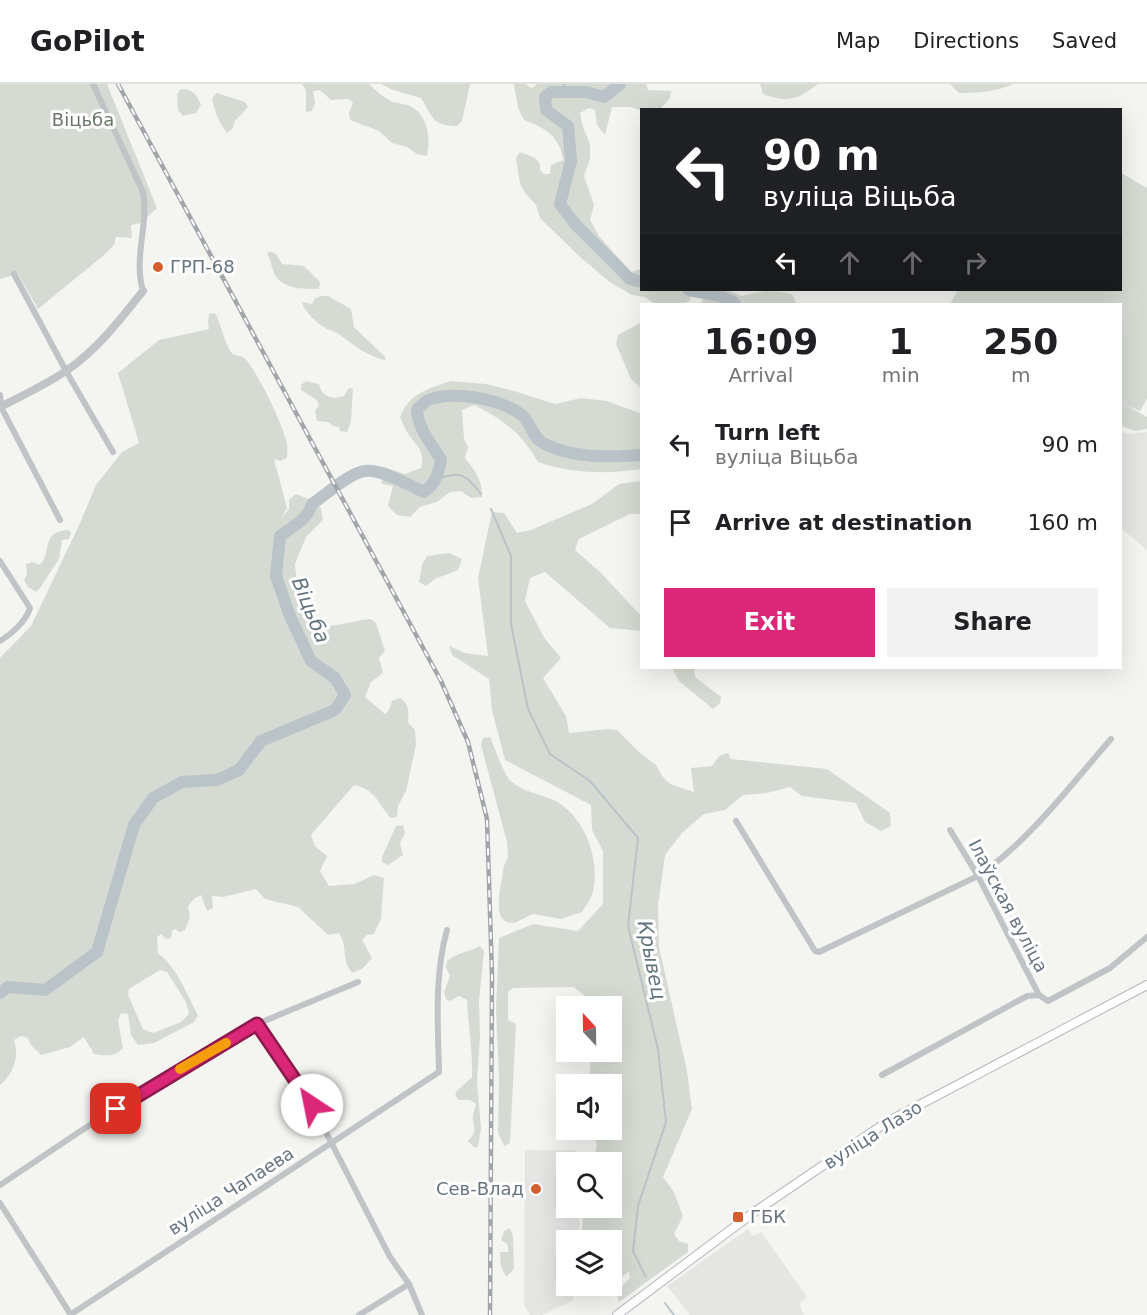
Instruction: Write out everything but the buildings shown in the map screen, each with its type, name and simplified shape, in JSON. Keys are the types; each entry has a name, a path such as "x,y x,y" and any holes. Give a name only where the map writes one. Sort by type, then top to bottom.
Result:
{"main road":[{"name":"вуліца Лазо","path":"617,1315 753,1214 887,1122 1147,985"}],"street":[{"path":"1,407 66,371 108,334 144,291 138,268 146,208 143,192 93,84"},
{"path":"14,274 113,452"},
{"path":"0,395 1,407 60,520"},
{"path":"0,561 30,608 9,636 0,641"},
{"path":"736,821 815,951 819,952 978,876 1018,846 1111,739"},
{"name":"Ілаўская вуліца","path":"950,830 978,876 1039,995"},
{"name":"вуліца Чапаева","path":"70,1315 439,1072 440,954 447,930"},
{"path":"882,1075 1027,996 1039,995 1048,1001 1075,988 1110,968 1147,937"},
{"path":"0,1185 134,1097 257,1024 358,982"},
{"path":"257,1024 312,1105 390,1257 409,1284 422,1315"},
{"path":"0,1203 70,1315"},
{"path":"359,1315 409,1284"}],"shaded area":[{"path":"1122,431 1128,434 1147,432 1147,550 1122,529"},
{"path":"525,1150 577,1150 577,1152 556,1152 556,1218 579,1218 579,1230 556,1230 556,1296 574,1296 572,1301 542,1315 530,1315 524,1305"},
{"path":"748,1229 753,1236 761,1232 807,1297 799,1304 804,1315 690,1315 667,1286"}],"green space":[{"path":"0,84 107,84 157,208 141,223 131,225 132,238 116,237 114,245 104,255 38,309 18,274 0,279"},
{"path":"302,84 369,84 391,101 410,106 421,115 427,128 429,142 427,156 392,143 379,131 350,120 349,112 353,103 348,99 331,100 320,90 313,91 315,103 312,111 306,112 306,90"},
{"path":"381,84 470,84 462,121 457,126 438,122 421,98"},
{"path":"514,84 525,84 532,88 537,84 646,84 648,90 671,91 670,98 661,108 640,108 640,110 630,107 612,107 605,135 597,125 595,110 589,108 580,113 590,144 590,159 584,176 594,205 590,220 599,236 631,272 640,269 640,291 691,291 690,301 654,303 645,297 632,295 611,283 540,218 536,205 520,184 516,158 520,152 534,158 544,174 550,174 551,165 563,160 555,139 539,126 524,120 518,108"},
{"path":"760,84 818,84 798,97 786,99 763,94"},
{"path":"950,84 1013,84 987,92 959,93"},
{"path":"181,89 192,91 198,98 201,105 196,113 183,116 178,110 177,94"},
{"path":"217,93 245,102 248,107 227,133 213,103 212,98"},
{"path":"1122,174 1147,188 1147,399 1140,411 1126,405 1147,417 1147,429 1136,431 1122,426 1122,303 951,303 957,291 1122,291"},
{"path":"269,251 276,254 282,264 304,266 320,282 319,289 294,287 282,283 274,273 267,254"},
{"path":"725,291 742,296 767,291 792,294 796,303 701,303 705,297"},
{"path":"328,296 351,309 354,327 386,358 385,360 361,350 312,318 302,302 312,304 315,298"},
{"path":"215,313 231,352 243,357 255,372 285,436 287,458 280,461 274,459 287,508 281,519 289,509 289,500 296,494 309,499 321,508 323,520 306,537 295,564 298,597 319,625 371,619 376,623 385,651 379,658 383,673 371,682 365,697 385,714 392,701 400,698 407,705 408,722 415,730 416,745 406,791 398,806 397,817 391,818 372,793 354,785 311,835 315,846 327,856 320,871 329,886 354,884 374,875 384,878 381,919 374,934 367,935 362,940 372,958 362,969 352,973 346,962 344,944 339,933 328,935 298,907 265,899 256,889 223,897 212,896 213,908 207,911 201,895 188,906 190,918 185,930 180,932 175,929 172,931 171,938 166,939 161,934 157,937 158,953 171,966 198,1015 194,1022 154,1043 138,1045 131,1035 128,1014 121,1013 118,1021 123,1048 110,1055 94,1054 84,1037 70,1047 41,1055 30,1044 28,1038 21,1036 14,1040 16,1059 12,1070 0,1085 0,658 31,626 96,485 122,452 139,443 118,373 159,340 209,329 209,314","holes":["160,970 167,972 186,1002 189,1014 181,1022 153,1033 143,1029 128,995 129,989"]},
{"path":"640,323 640,387 631,379 616,344 618,335"},
{"path":"306,381 319,384 325,395 335,398 344,396 349,388 353,389 351,422 347,432 340,431 339,427 328,422 317,421 315,410 319,406 317,400 301,390 301,385"},
{"path":"451,381 486,384 555,404 581,398 607,401 640,413 640,469 589,472 564,469 538,462 511,428 474,405 462,410 464,439 468,447 465,458 478,476 482,497 471,498 461,491 450,492 437,502 420,507 410,517 397,515 388,506 393,486 382,484 380,471 384,467 405,474 421,468 420,450 400,417 414,397"},
{"path":"640,481 640,514 630,514 579,539 575,550 601,573 640,615 640,631 610,628 545,572 530,578 525,601 545,639 561,658 543,678 566,716 569,733 617,730 656,765 670,784 694,792 691,768 712,766 719,756 728,753 731,759 827,769 890,813 891,826 881,831 865,822 856,803 802,796 790,787 767,793 743,795 725,810 704,814 682,833 665,855 658,906 659,947 687,1071 692,1109 663,1177 674,1192 683,1216 674,1234 679,1241 688,1244 688,1252 619,1302 617,1296 622,1296 622,1286 630,1278 629,1272 622,1276 622,1230 582,1230 583,1218 622,1218 622,1152 595,1152 595,1140 622,1140 622,1074 590,1074 590,1062 622,1062 622,996 584,996 573,987 513,988 508,992 508,1020 516,1024 510,1143 504,1146 498,1133 499,1078 496,1009 499,938 533,924 578,931 603,904 603,851 592,830 591,805 505,760 492,710 489,679 452,655 449,646 465,653 488,656 478,578 492,512 504,513 517,533 531,530 592,504 619,484"},
{"path":"69,530 71,534 69,539 62,540 59,559 36,592 28,587 24,580 27,574 26,564 32,562 40,565 54,534"},
{"path":"449,553 462,559 458,570 435,579 426,586 419,582 422,565 427,556"},
{"path":"673,669 694,669 695,677 721,697 720,703 713,709 679,681"},
{"path":"490,737 509,779 521,788 562,805 571,813 585,833 593,856 595,880 592,895 582,912 561,919 533,914 514,923 506,922 501,917 499,895 504,866 508,857 507,842 481,745 483,738"},
{"path":"403,825 405,833 400,843 403,855 388,865 382,862 382,857 396,826"},
{"path":"480,946 484,951 479,1000 480,1036 477,1081 481,1128 478,1147 474,1147 468,1141 474,1133 473,1115 476,1104 470,1100 458,1100 455,1093 472,1077 467,1000 459,996 450,1001 446,999 444,992 450,976 446,967 447,961"},
{"path":"510,1228 513,1236 514,1269 506,1277 501,1266 500,1252 509,1252 507,1244 501,1240 504,1231"}],"waterway":[{"name":"Віцьба","path":"563,93 564,84"},
{"name":"Віцьба","path":"620,84 604,97 586,92 551,92 545,97 546,110 568,126 571,161 560,204 575,224 630,279 640,282"},
{"name":"Віцьба","path":"694,291 720,296 734,303"},
{"name":"Віцьба","path":"0,993 8,987 45,990 97,952 134,825 153,798 182,782 217,780 239,770 261,741 335,710 345,695 335,678 311,661 290,616 276,576 280,536 303,518 312,504 345,480 365,471 379,472 424,492 428,489 436,477 441,459 419,422 417,409 424,403 439,397 450,396 489,400 521,414 539,440 554,448 591,456 640,455"},
{"name":"Крывец","path":"435,481 450,475 461,476 471,482 481,494"},
{"name":"Крывец","path":"491,509 511,556 511,624 528,709 550,754 590,781 638,838 628,926 658,1049 666,1122 638,1206 633,1251 646,1277"},
{"name":"Крывец","path":"665,1303 674,1315"}],"railway":[{"path":"118,84 441,681 468,742 487,819 492,975 490,1315"}],"slow traffic":[{"path":"180,1069 226,1043"}],"place":[{"name":"ГРП-68","path":"158,267"},
{"name":"Сев-Влад","path":"536,1189"},
{"name":"ГБК","path":"738,1217"}],"route":[{"path":"116,1109 257,1024 312,1105"}]}
